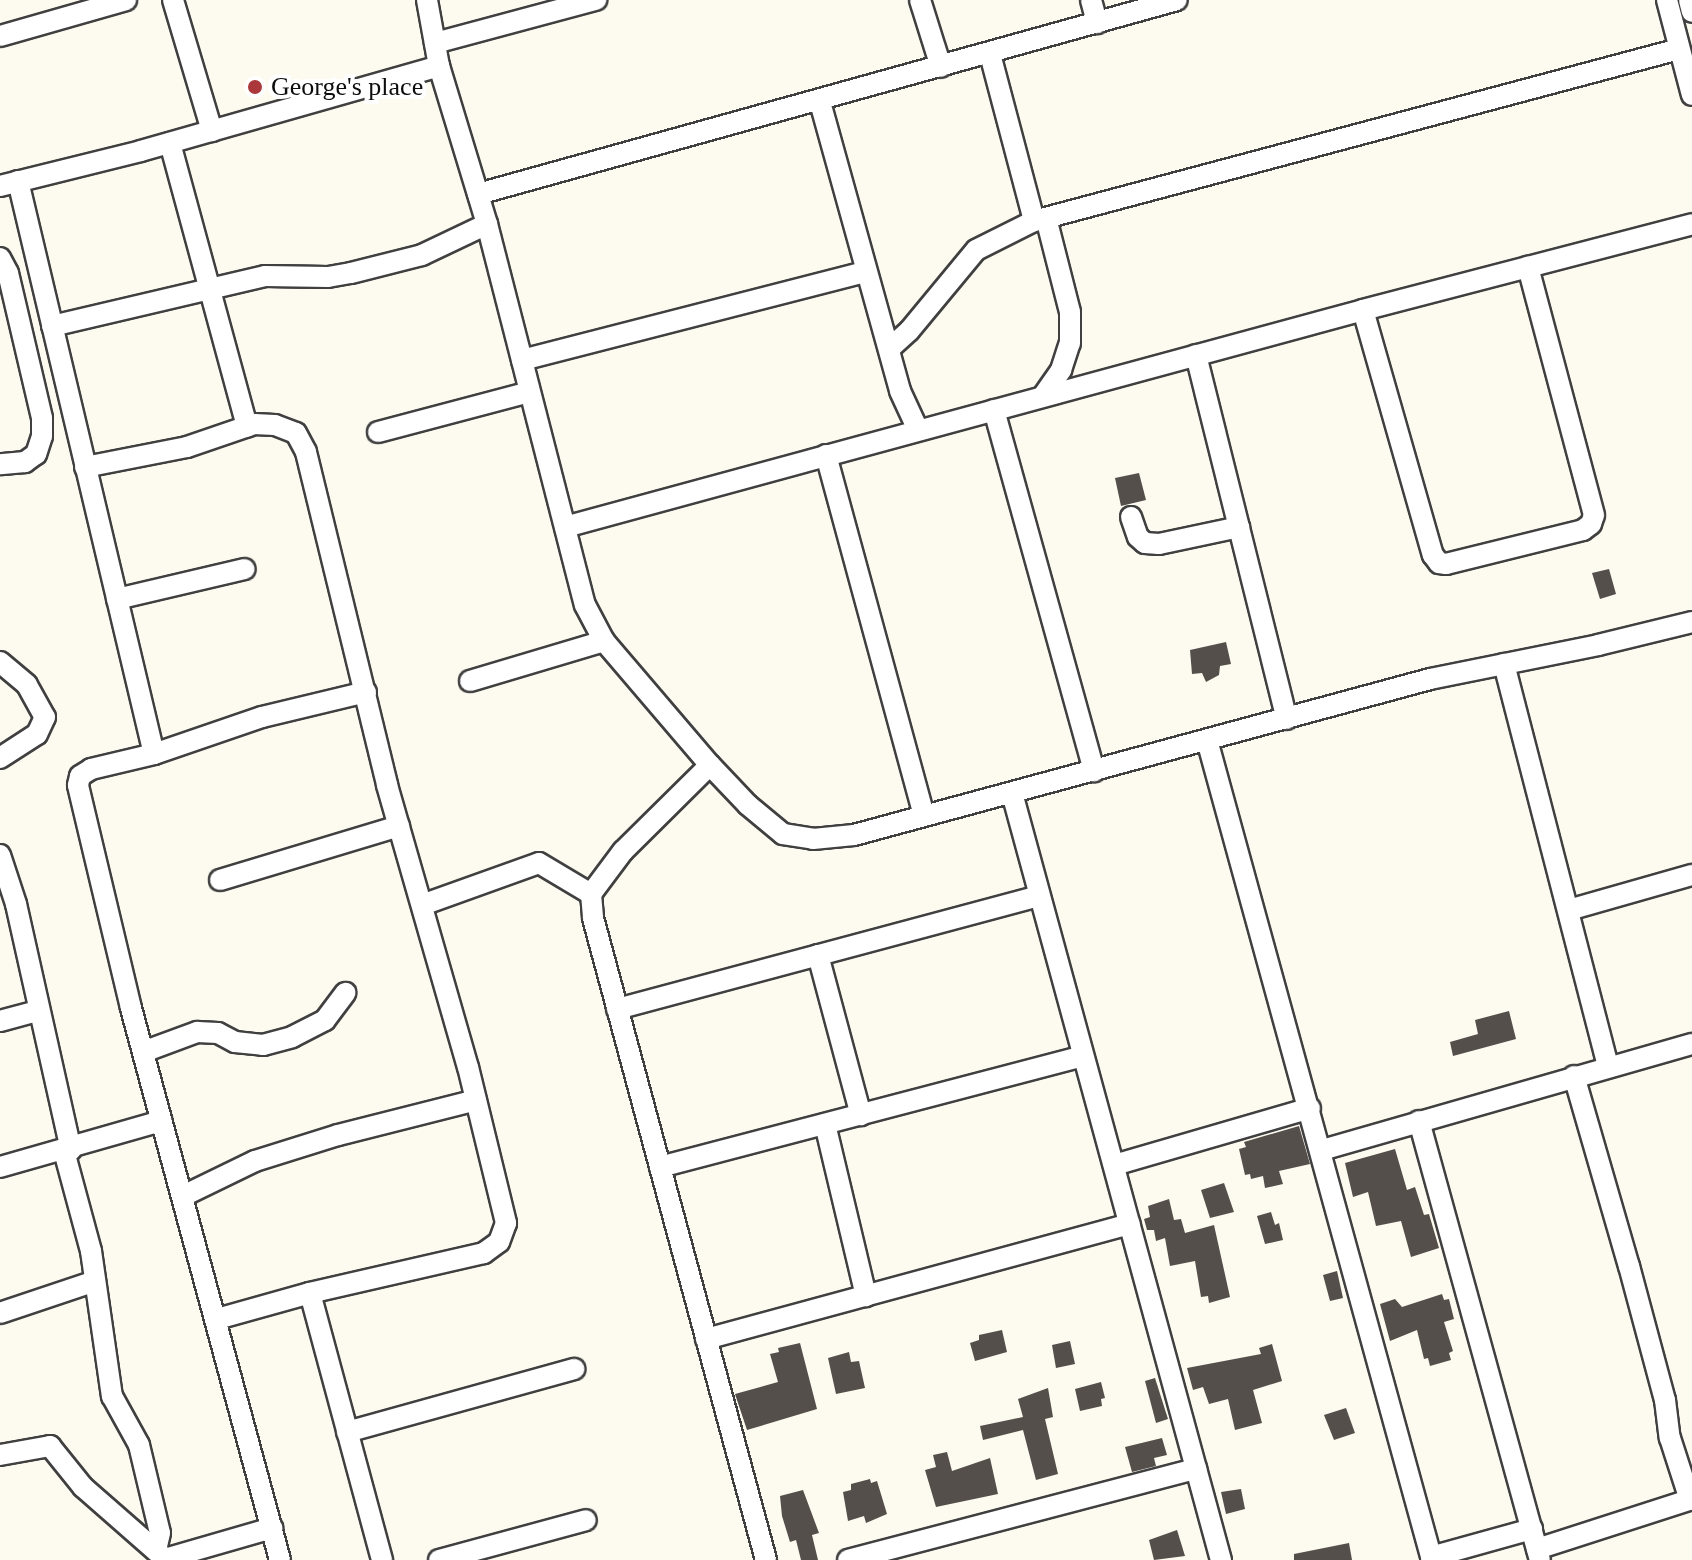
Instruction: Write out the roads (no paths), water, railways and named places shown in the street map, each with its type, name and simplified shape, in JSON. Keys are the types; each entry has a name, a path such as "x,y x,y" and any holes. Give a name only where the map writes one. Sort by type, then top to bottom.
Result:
{"street":[{"path":"0,36 126,0"},
{"path":"173,0 212,131"},
{"path":"427,0 439,66 487,224 585,605 604,641 710,765 748,805 783,834 813,839 854,835 1430,679 1692,622"},
{"path":"435,43 562,4 596,0"},
{"path":"920,0 941,67"},
{"path":"1091,0 1097,23"},
{"path":"478,194 820,102 1177,0"},
{"path":"1667,0 1692,95"},
{"path":"1689,0 1692,12"},
{"path":"889,349 909,331 976,250 1040,219 1679,49"},
{"path":"990,54 1070,312 1070,343 1061,370 1043,396"},
{"path":"154,754 37,263 9,183 170,143 439,66"},
{"path":"820,102 900,391 918,430"},
{"path":"170,143 247,427"},
{"path":"52,326 265,276 328,277 351,273 422,255 487,224"},
{"path":"565,527 1043,396 1692,224"},
{"path":"0,464 25,462 36,454 42,436 42,418 3,269 37,263"},
{"path":"1363,310 1433,555 1439,563 1446,564 1583,530 1591,524 1594,515 1528,267"},
{"path":"522,360 865,272"},
{"path":"1196,355 1287,719"},
{"path":"378,432 529,392"},
{"path":"994,410 1094,771"},
{"path":"85,467 187,447 247,427 275,425 296,433 306,452 399,826 476,1100 506,1223 499,1242 484,1253 310,1293 217,1319"},
{"path":"826,455 924,816"},
{"path":"1131,517 1138,537 1145,543 1159,544 1239,527"},
{"path":"117,599 245,569"},
{"path":"470,681 604,641"},
{"path":"0,662 27,685 45,717 37,734 0,758"},
{"path":"1504,664 1608,1066"},
{"path":"280,1560 143,1052 78,785 80,776 91,769 154,754 262,717 366,692"},
{"path":"1207,740 1432,1558 1536,1546 1691,1500 1670,1438 1665,1400 1574,1076"},
{"path":"710,765 623,851 591,894 593,918 766,1560"},
{"path":"1012,793 1221,1560"},
{"path":"220,880 399,826"},
{"path":"0,855 8,902 37,1011 91,1251 112,1396 139,1445 160,1533 161,1557"},
{"path":"422,905 539,863 591,894"},
{"path":"1569,910 1692,875"},
{"path":"617,1009 1038,896"},
{"path":"818,955 861,1115"},
{"path":"143,1052 197,1032 218,1033 235,1042 263,1045 292,1037 325,1020 345,993"},
{"path":"0,1021 37,1011"},
{"path":"1322,1150 1692,1044"},
{"path":"660,1167 1083,1056"},
{"path":"183,1196 255,1161 338,1135 476,1100"},
{"path":"1114,1165 1310,1108"},
{"path":"0,1167 162,1121"},
{"path":"1419,1121 1536,1546"},
{"path":"825,1124 866,1296"},
{"path":"706,1339 1130,1224"},
{"path":"0,1313 95,1281"},
{"path":"310,1293 382,1560"},
{"path":"347,1432 574,1369"},
{"path":"0,1455 50,1446 83,1487 161,1557"},
{"path":"848,1560 1196,1469"},
{"path":"439,1560 586,1520"},
{"path":"161,1557 272,1528"}],"place":[{"name":"George's place","path":"255,87"}]}
